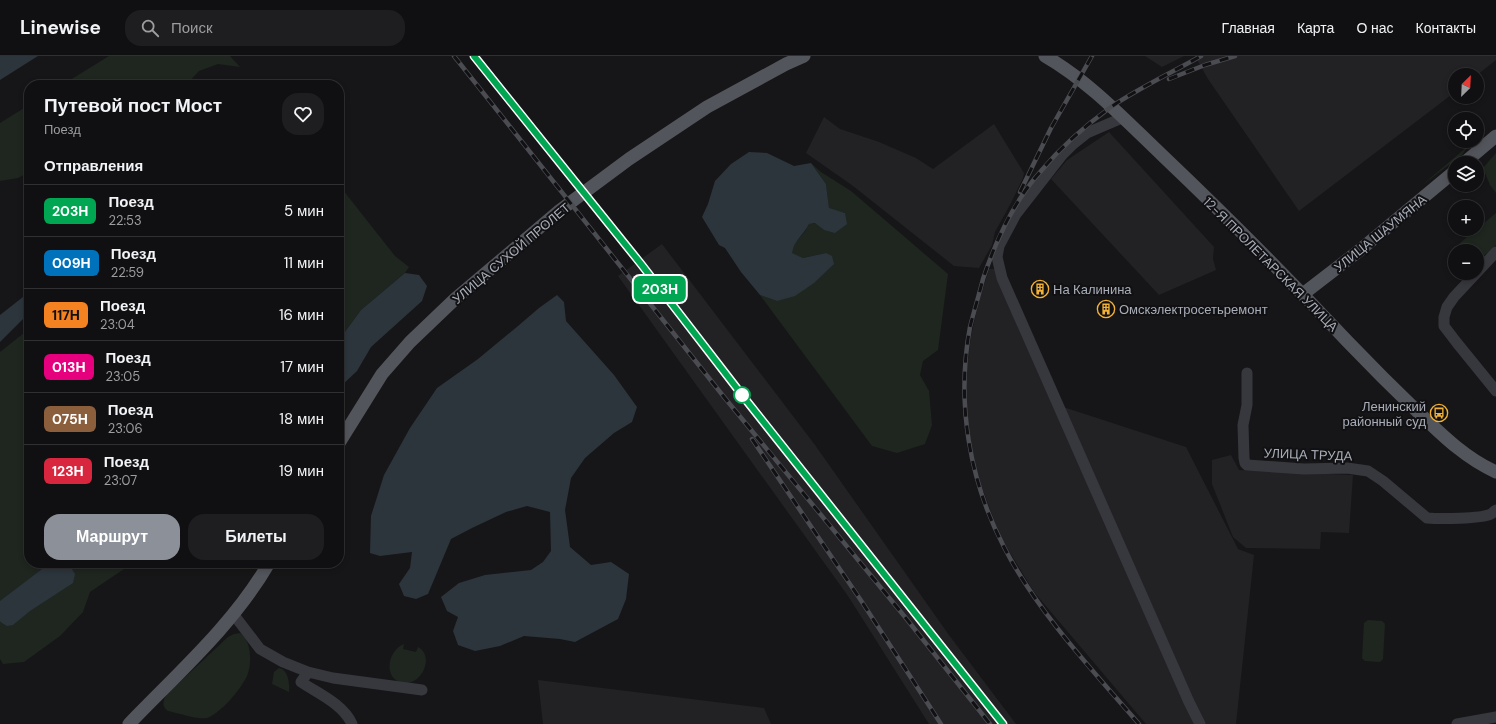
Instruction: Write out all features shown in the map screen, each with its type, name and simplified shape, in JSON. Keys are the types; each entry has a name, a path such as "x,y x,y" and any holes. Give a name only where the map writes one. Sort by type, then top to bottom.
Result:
{"main road":[{"name":"УЛИЦА СУХОЙ ПРОЛЕТ","path":"344,434 369,392 401,352 455,299 559,211 628,159 708,107 786,64 804,56"},
{"name":"12-Я ПРОЛЕТАРСКАЯ УЛИЦА","path":"1045,56 1080,78 1122,118 1303,294 1379,374 1449,441 1470,457 1496,472"},
{"path":"1472,156 1496,136"},
{"name":"УЛИЦА ШАУМЯНА","path":"1303,294 1360,250 1448,177"},
{"path":"128,724 234,615 267,568"}],"street":[{"path":"1122,118 1088,133 1062,155 1016,214 999,246 997,257 1002,278 1200,724"},
{"path":"1496,252 1454,298 1447,307 1444,317 1444,326 1456,344 1496,391"},
{"name":"УЛИЦА ТРУДА","path":"1247,373 1247,405 1243,425 1245,463 1252,466 1267,468 1347,468 1368,472 1383,481 1427,518 1477,517 1492,514 1496,510"},
{"path":"234,615 260,649 283,662 308,672 333,678 422,690"},
{"path":"308,672 301,682 341,708 350,718 352,724"},
{"path":"1457,724 1496,717"}],"shaded area":[{"path":"0,56 38,56 0,80"},
{"path":"109,56 230,56 240,67 218,64 199,71 191,80 70,80"},
{"path":"1145,56 1184,56 1162,67"},
{"path":"1195,56 1496,56 1496,60 1484,69 1484,68 1448,68 1448,97 1299,211 1208,79"},
{"path":"24,108 24,175 18,178 0,181 0,123"},
{"path":"824,117 840,129 879,142 916,158 933,169 994,124 1024,173 1011,203 995,232 992,245 979,268 954,266 853,186 806,153"},
{"path":"1109,132 1214,247 1213,259 1216,270 1159,295 1051,179 1067,160"},
{"path":"1466,148 1467,148 1462,155 1456,156"},
{"path":"749,152 767,153 794,166 811,163 826,184 829,208 845,213 847,224 835,233 824,230 815,223 809,224 793,248 792,253 803,258 826,253 832,256 834,264 814,283 795,296 777,301 760,295 741,272 725,248 719,245 702,217 708,204 715,181 731,164"},
{"path":"1496,153 1496,193 1490,185 1484,167"},
{"path":"811,163 821,172 851,191 948,274 938,350 923,361 920,375 929,391 932,425 925,444 897,453 872,446 760,295 777,301 826,253 803,258 791,253 795,244 805,232 809,224 816,223 824,230 845,213 829,209 826,184"},
{"path":"1448,163 1448,166 1421,186"},
{"path":"344,191 395,256 409,267 405,273 361,310 344,333"},
{"path":"1496,213 1496,245 1484,256 1484,244 1460,244 1468,236 1484,236 1484,223"},
{"path":"662,244 815,445 949,635 1016,724 929,724 848,596 618,276"},
{"path":"989,269 996,269 1054,404 1186,447 1238,549 1254,555 1236,724 1146,724 1034,592 1000,536 978,477 967,427 966,375 971,336 978,305"},
{"path":"405,273 419,275 427,286 422,301 371,347 357,371 344,383 344,333 361,310"},
{"path":"24,295 24,318 0,342 0,315"},
{"path":"557,295 564,302 566,321 614,375 637,407 632,422 614,433 585,458 571,478 565,510 570,547 591,565 611,562 629,574 626,599 618,619 575,642 560,639 524,636 500,646 475,651 458,645 453,631 458,617 447,611 441,597 459,583 485,575 531,570 543,562 551,551 550,512 527,506 506,512 451,539 428,594 416,599 404,596 399,584 410,568 412,552 380,556 370,553 371,516 384,475 410,428 437,388 478,359 539,308"},
{"path":"24,333 24,568 124,568 90,592 83,612 60,636 24,662 3,664 0,659 0,352"},
{"path":"1231,455 1239,470 1353,475 1349,533 1321,532 1320,549 1246,548 1233,537 1212,484 1212,460"},
{"path":"43,568 71,568 75,574 73,583 30,611 13,625 7,626 0,621 0,601"},
{"path":"1368,620 1382,621 1385,624 1383,659 1380,662 1365,661 1362,658 1364,623"},
{"path":"240,633 244,636 249,647 250,666 247,676 230,700 218,712 207,718 199,718 168,711 164,707 163,703 167,694 228,637"},
{"path":"404,644 403,649 416,652 418,647 423,651 426,657 426,663 421,675 410,683 403,683 396,680 392,676 390,670 391,658 394,652"},
{"path":"279,668 284,671 289,681 289,692 272,684 274,672"},
{"path":"538,680 764,708 771,724 543,724"}],"railway":[{"path":"454,56 724,397 905,617 990,724"},
{"path":"474,56 641,264 736,388 1003,724"},
{"path":"1020,192 1051,128 1092,56"},
{"path":"1139,724 1084,661 1048,616 1032,594 1004,547 982,495 974,468 965,412 964,384 966,355 970,327 988,264 1006,222 1031,183 1065,145 1111,107 1133,93 1201,56"},
{"path":"1169,79 1205,65 1235,56"},
{"path":"752,439 862,602 941,724"}],"train":[{"name":"203Н","path":"474,56 641,264 746,400 1003,724"}],"place":[{"name":"На Калинина","path":"1040,289"},
{"name":"Омскэлектросетьремонт","path":"1106,309"},
{"name":"Ленинский районный суд","path":"1439,413"}]}
